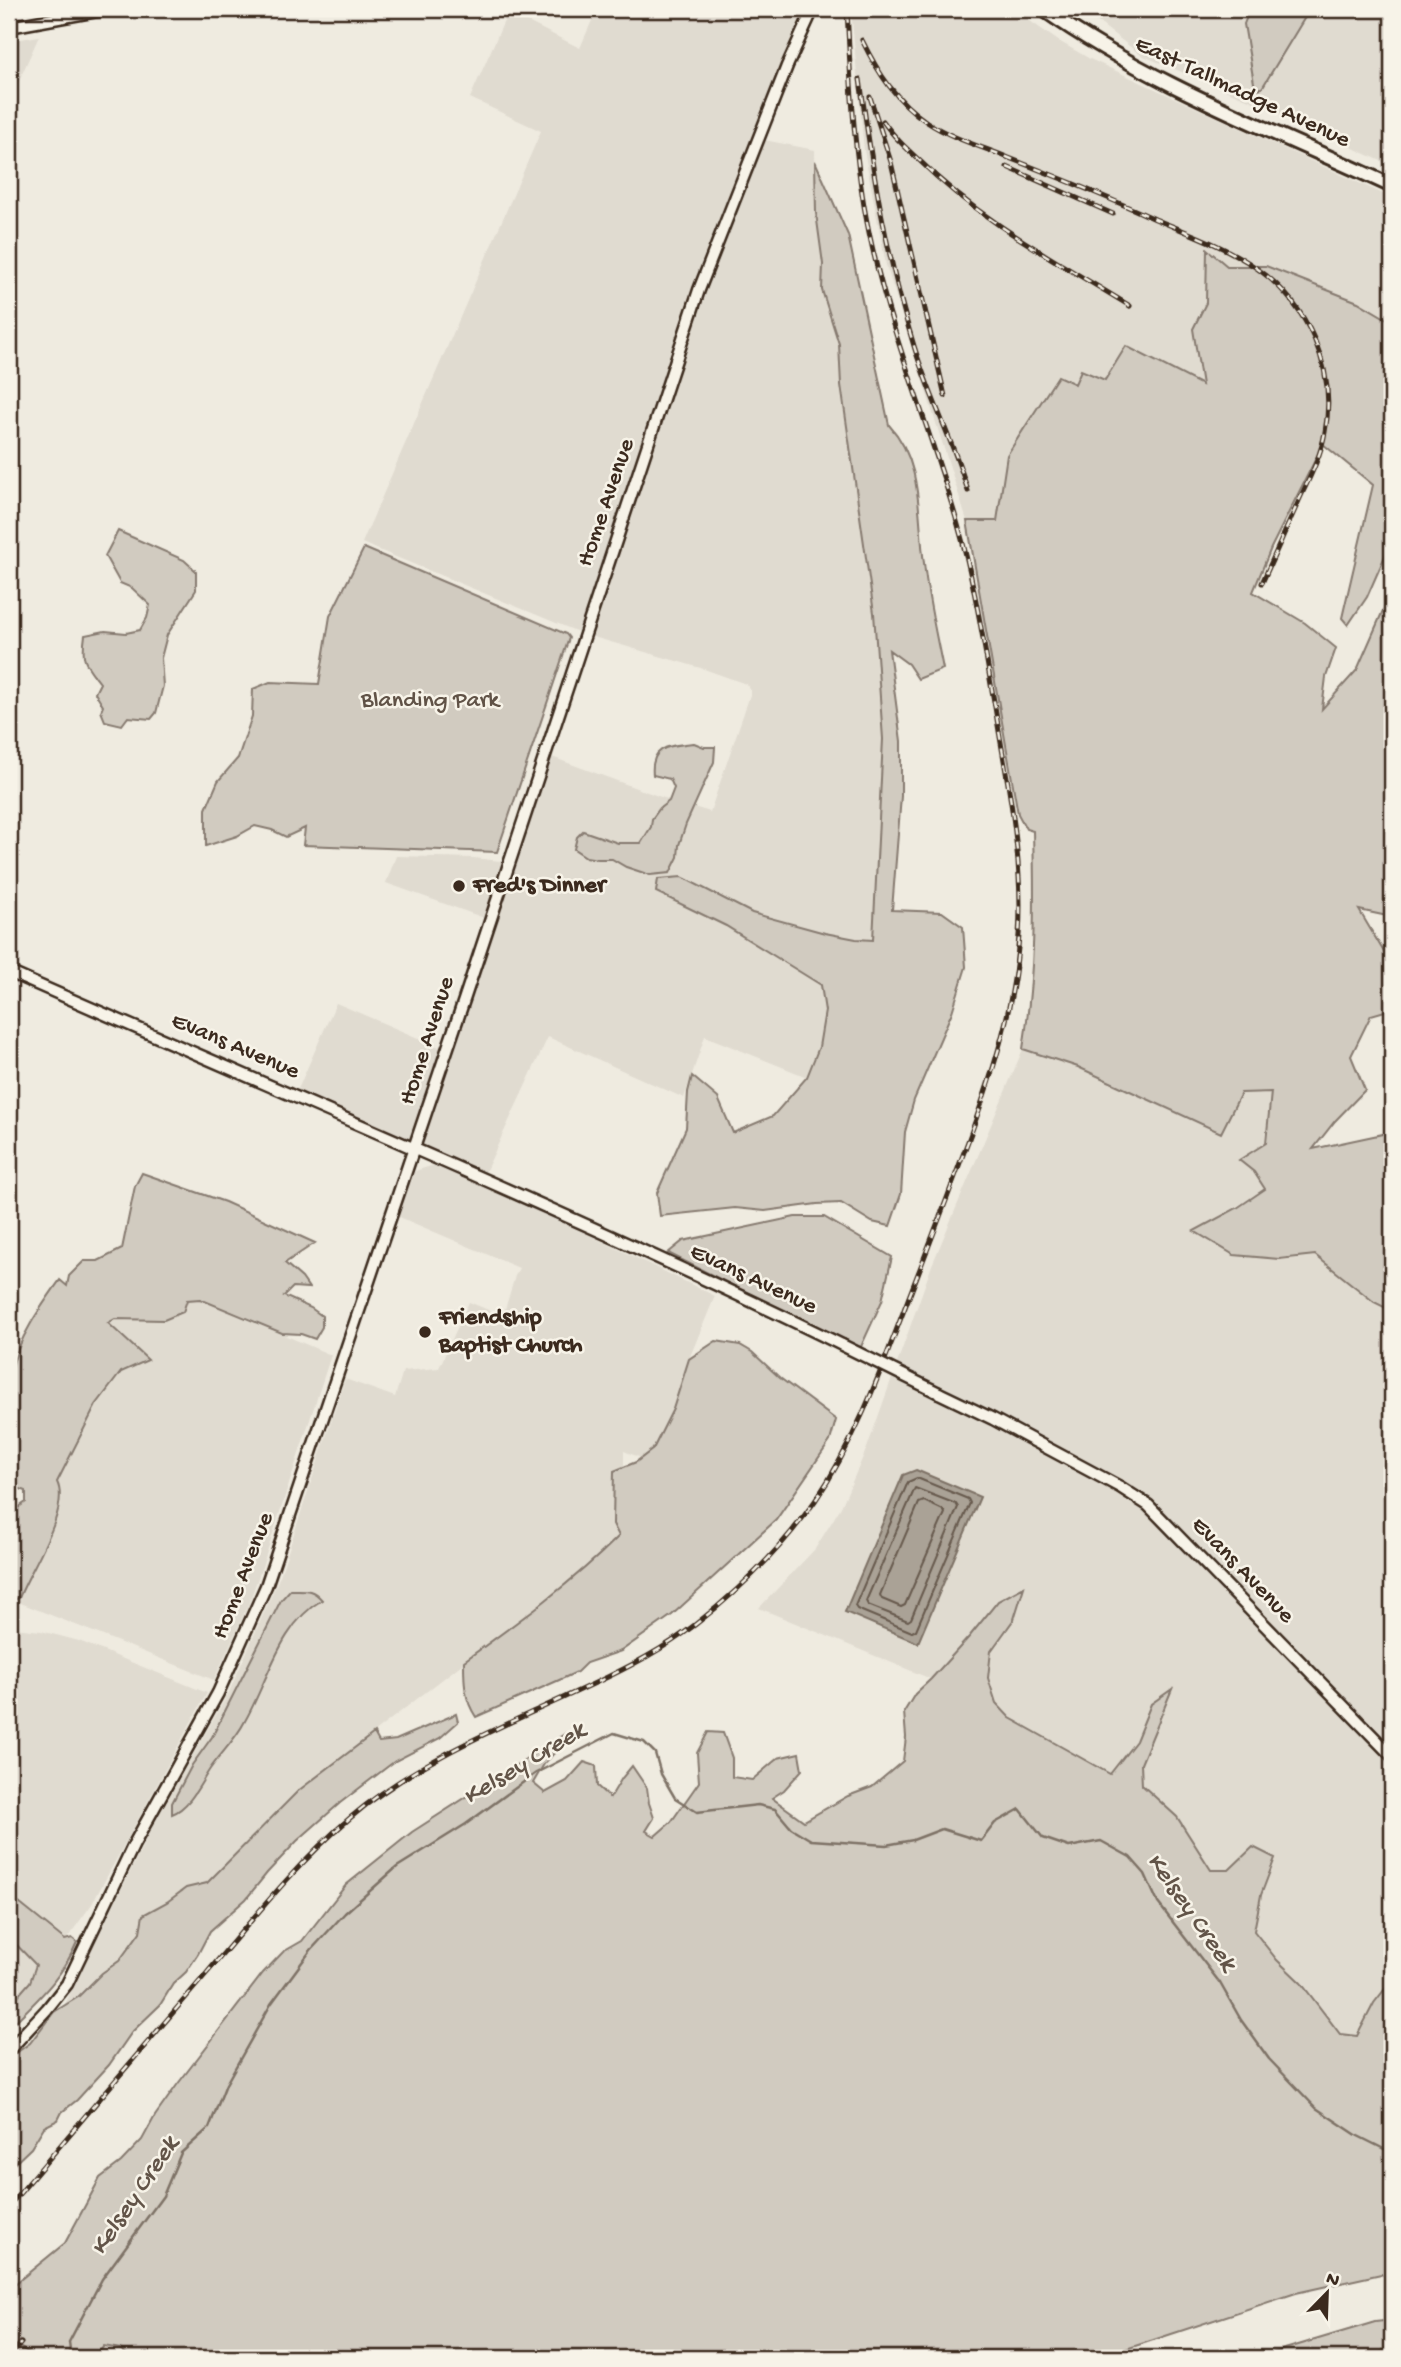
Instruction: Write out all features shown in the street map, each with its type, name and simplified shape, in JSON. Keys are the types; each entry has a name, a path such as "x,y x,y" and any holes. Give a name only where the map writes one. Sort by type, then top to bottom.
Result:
{"main road":[{"name":"East Tallmadge Avenue","path":"1043,9 1086,38 1151,75 1392,186"}],"street":[{"path":"9,27 108,9"},
{"name":"Home Avenue","path":"9,2050 67,1983 134,1844 228,1672 272,1571 699,290 787,66 813,9"},
{"name":"Evans Avenue","path":"9,972 414,1149 780,1315 993,1419 1121,1487 1149,1505 1392,1756"}],"shaded area":[{"path":"597,9 813,9 759,139 815,150 816,213 823,264 822,290 839,344 841,385 874,613 883,739 873,940 825,933 752,913 682,877 657,892 726,926 821,985 825,1011 819,1047 807,1077 705,1036 684,1098 548,1037 482,1179 295,1096 336,1003 446,1050 490,920 386,883 396,856 474,858 509,862 541,753 710,812 750,695 746,684 583,634 362,543 541,131 470,98 508,12 580,48"},
{"path":"851,9 1013,9 1090,59 1392,198 1392,322 1373,310 1273,352 1049,522 967,521 886,265 864,150"},
{"path":"1081,9 1392,9 1392,166 1254,102 1141,55"},
{"path":"39,36 9,103 9,41"},
{"path":"1023,1049 1078,1067 1220,1132 1241,1093 1272,1092 1266,1143 1254,1172 1265,1189 1194,1232 1279,1259 1315,1255 1374,1302 1392,1311 1392,1980 1374,2003 1357,2036 1340,2035 1301,1983 1277,1960 1254,1931 1261,1895 1270,1874 1253,1847 1229,1870 1211,1870 1177,1817 1142,1784 1141,1764 1171,1691 1150,1707 1136,1741 1110,1774 1010,1718 996,1703 988,1678 991,1650 1014,1619 969,1637 931,1679 759,1608 815,1549 841,1507 867,1448 932,1265"},
{"path":"431,1166 446,1166 715,1296 689,1359 673,1409 653,1449 641,1458 624,1451 624,1466 614,1471 613,1524 619,1536 590,1565 298,1791 207,1883 186,1888 143,1915 140,1932 119,1961 64,2006 152,1827 229,1692 280,1576 345,1379 395,1397 403,1371 439,1368 469,1302 503,1316 519,1268 397,1216 415,1171"},
{"path":"200,1299 331,1355 249,1603 214,1680 13,1600 19,1598 57,1482 70,1454 96,1405 121,1372 108,1324 114,1319 164,1320 187,1300"},
{"path":"14,1628 41,1631 79,1641 207,1693 92,1904 66,1940 9,1895 9,1631"},
{"path":"9,1937 36,1965 30,1982 9,2007"}],"green space":[{"path":"1250,9 1310,9 1262,88 1255,89 1244,24"},
{"path":"815,161 848,235 889,425 900,440 914,473 928,590 943,669 918,679 908,664 889,650 901,741 901,796 892,910 942,912 963,927 966,967 952,1012 914,1100 905,1132 901,1194 890,1226 872,1222 841,1203 765,1211 735,1208 660,1216 657,1193 686,1128 688,1092 692,1076 718,1098 733,1133 773,1116 807,1077 819,1047 825,1011 821,985 726,926 656,892 658,879 682,877 752,913 825,933 873,940 883,739 874,613 841,385 839,344 822,290 823,264 816,213"},
{"path":"1207,249 1227,266 1266,266 1358,302 1392,322 1392,540 1367,597 1348,625 1342,618 1373,485 1323,444 1271,548 1253,592 1305,623 1336,648 1326,677 1322,709 1357,670 1392,590 1392,917 1359,910 1392,961 1392,1009 1371,1015 1351,1056 1365,1090 1313,1149 1392,1132 1392,1311 1374,1302 1315,1255 1279,1259 1234,1255 1194,1231 1265,1189 1254,1172 1239,1160 1266,1143 1271,1092 1241,1093 1221,1133 1078,1067 1023,1049 1033,940 1033,831 1026,829 1018,814 967,521 997,521 1007,455 1058,376 1075,384 1081,370 1105,380 1126,346 1202,385 1193,329 1206,303"},
{"path":"118,531 184,560 196,571 196,590 167,635 161,658 163,686 156,713 151,719 128,717 122,725 105,721 101,711 103,706 95,693 100,683 84,657 85,635 105,631 126,633 140,630 147,618 150,605 132,588 120,583 105,556"},
{"name":"Blanding Park","path":"364,548 566,634 569,638 497,852 303,845 305,828 286,837 255,826 237,836 206,846 206,809 218,781 238,758 252,716 253,689 270,682 319,684 330,616"},
{"path":"694,743 715,747 714,762 686,824 678,857 670,873 650,875 612,859 586,857 574,849 577,837 583,831 618,843 641,843 651,827 652,819 669,801 674,788 670,779 653,775 653,765 658,752 677,745"},
{"path":"142,1173 225,1202 315,1243 285,1263 309,1288 293,1287 284,1296 322,1316 322,1327 315,1339 301,1334 282,1333 200,1299 187,1300 183,1312 164,1320 115,1319 108,1323 148,1360 121,1372 96,1405 57,1482 59,1508 47,1540 19,1598 9,1602 9,1514 26,1502 26,1491 9,1485 8,1399 15,1358 31,1323 60,1280 67,1286 69,1276 84,1261 98,1261 122,1249 135,1186"},
{"path":"795,1217 824,1217 892,1257 882,1301 860,1349 668,1253 683,1241"},
{"path":"716,1341 740,1345 752,1352 780,1378 836,1420 830,1441 776,1520 672,1615 621,1651 586,1663 577,1672 476,1717 467,1697 464,1661 564,1586 619,1536 613,1524 614,1471 636,1462 653,1449 673,1409 689,1359"},
{"path":"1024,1587 1014,1619 991,1651 988,1678 996,1703 1010,1718 1110,1774 1136,1741 1151,1704 1172,1689 1141,1764 1142,1785 1177,1817 1211,1870 1229,1870 1253,1847 1275,1858 1261,1895 1254,1931 1277,1960 1301,1983 1340,2034 1357,2036 1374,2003 1392,1980 1392,2279 1381,2274 1296,2293 1103,2358 132,2358 120,2349 104,2346 94,2358 29,2358 31,2354 9,2341 10,2288 65,2243 100,2178 121,2162 142,2140 177,2085 263,1973 283,1952 302,1941 346,1885 412,1832 566,1733 569,1737 544,1764 533,1783 545,1793 567,1781 584,1762 596,1766 597,1786 610,1798 632,1766 647,1788 654,1818 646,1831 655,1836 671,1822 699,1782 697,1753 708,1732 723,1733 732,1758 732,1777 752,1780 778,1758 799,1753 802,1770 784,1790 772,1798 804,1821 848,1796 872,1787 903,1761 906,1737 904,1712 915,1694 969,1637 998,1601"},
{"path":"290,1590 311,1592 322,1600 295,1623 276,1654 241,1728 189,1801 172,1814 172,1803 192,1765 212,1737 281,1600"},
{"path":"456,1714 458,1722 440,1738 395,1761 340,1803 297,1841 246,1899 210,1931 186,1972 173,1984 160,2005 132,2032 109,2065 77,2100 62,2112 58,2120 44,2127 31,2148 9,2169 9,2062 12,2056 30,2043 54,2012 78,1997 102,1973 119,1961 140,1932 143,1915 186,1888 207,1883 298,1791 374,1733 379,1742 396,1740"},
{"path":"9,1895 65,1940 72,1938 77,1942 49,1986 9,2025 9,2006 30,1982 36,1965 9,1937"},
{"path":"1392,2320 1392,2348 1386,2348 1373,2358 1255,2358 1375,2322"}],"water":[{"path":"916,1470 980,1497 918,1643 845,1612 903,1475"}],"waterway":[{"name":"Kelsey Creek","path":"71,2358 69,2342 102,2279 163,2196 181,2153 209,2128 226,2084 271,2004 311,1950 345,1913 397,1867 466,1824 536,1773 614,1733 644,1742 655,1753 661,1774 675,1798 697,1812 758,1805 775,1809 791,1828 811,1840 886,1845 913,1840 942,1829 981,1841 995,1823 1020,1809 1043,1838 1069,1847 1101,1841 1130,1857 1145,1874 1158,1903 1220,1983 1241,2020 1269,2059 1316,2108 1358,2136 1392,2153"}],"railway":[{"path":"9,2206 275,1893 311,1854 350,1818 377,1796 436,1759 606,1678 659,1649 713,1611 760,1567 815,1501 845,1450 882,1368 938,1222 986,1091 1006,1022 1018,950 1019,877 1006,770 969,570 958,525 890,316 866,217 854,128 847,9"},
{"path":"862,40 881,75 897,96 936,128 1219,246 1243,259 1274,282 1304,318 1322,362 1327,385 1325,432 1312,473 1262,583"},
{"path":"860,79 881,214 904,313 920,364 968,491"},
{"path":"870,97 891,162 945,396"},
{"path":"883,121 909,151 967,202 1020,239 1130,306"},
{"path":"1007,167 1113,214"},
{"path":"9,2358 21,2343"}],"place":[{"name":"Fred's Dinner","path":"459,886"},
{"name":"Friendship Baptist Church","path":"425,1332"}]}
